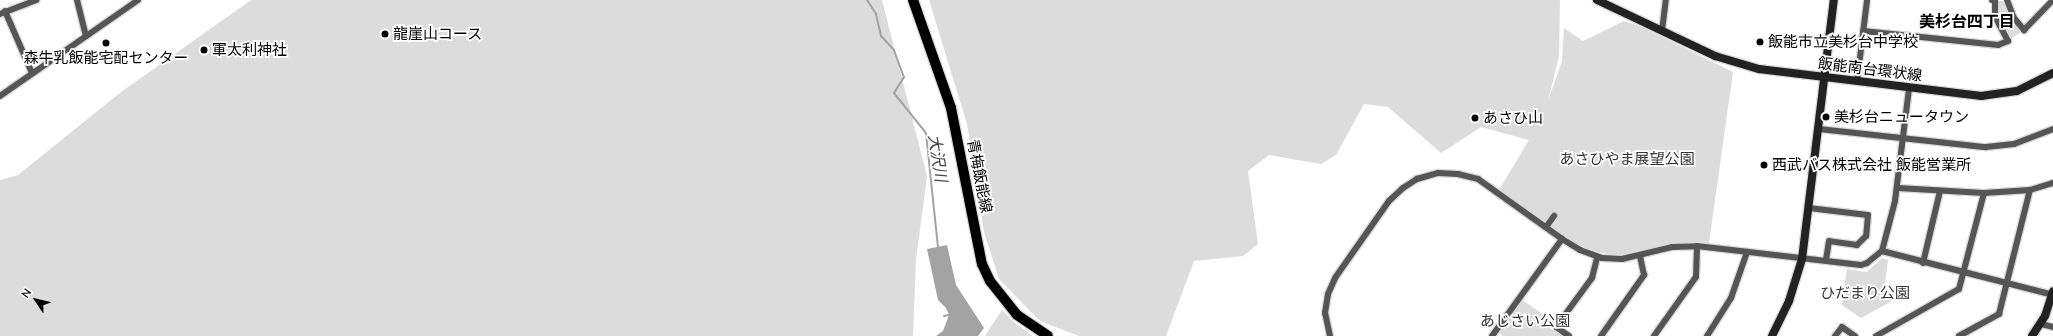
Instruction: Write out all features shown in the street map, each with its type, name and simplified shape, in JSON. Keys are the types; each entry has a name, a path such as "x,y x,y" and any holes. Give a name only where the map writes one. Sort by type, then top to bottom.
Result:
{"main road":[{"name":"青梅飯能線","path":"913,0 951,108 982,264 994,287 1017,315 1048,336"}],"street":[{"path":"32,73 3,12 36,0"},
{"path":"77,0 86,36"},
{"path":"0,96 138,0"},
{"name":"飯能南台環状線","path":"1597,0 1715,56 1746,66 1909,89 1981,96 1999,95 2035,84 2053,73"},
{"path":"1662,31 1666,0"},
{"path":"1772,336 1789,301 1802,259 1834,0"},
{"path":"1857,82 1868,0"},
{"path":"1864,32 1998,45 2008,41 1995,18 1995,0 1992,0"},
{"path":"2007,0 2014,18 2024,30 2053,0"},
{"path":"1330,336 1325,313 1328,294 1335,278 1389,202 1403,188 1417,179 1438,173 1458,174 1478,179 1562,239 1598,258 1622,260 1672,247 1697,246 1802,259 1864,264 1882,251 1898,188 1909,89"},
{"path":"1819,129 1986,147 2014,144 2053,129"},
{"path":"1898,188 1984,193 2030,190 2053,183"},
{"path":"1923,263 1940,190"},
{"path":"1959,336 1999,314 2030,190"},
{"path":"1876,336 1959,289 1984,193"},
{"path":"1809,208 1868,215 1866,236 1857,245 1829,241 1826,261"},
{"path":"1546,227 1554,216"},
{"path":"1492,336 1562,239"},
{"path":"1654,336 1696,277 1697,246"},
{"path":"1882,251 2006,284 2053,294 2041,324 2032,336"},
{"path":"1706,336 1731,298 1747,252"},
{"path":"1601,336 1644,274 1640,256"},
{"path":"1569,336 1556,327 1592,278 1598,258"},
{"path":"2041,324 2053,327"},
{"path":"1835,336 1842,326 1855,336"}],"green space":[{"path":"251,0 882,0 927,176 916,260 913,336 0,336 0,180 18,175 121,92"},
{"name":"あさひやま展望公園","path":"929,0 1560,0 1559,56 1548,101 1562,61 1564,28 1583,41 1624,21 1642,27 1733,72 1709,243 1681,243 1615,256 1582,248 1499,190 1529,140 1481,127 1441,153 1388,107 1364,104 1336,155 1321,164 1269,155 1248,171 1258,244 1243,256 1194,261 1166,336 1079,336 1040,321 999,279 984,232 967,124"},
{"path":"1995,0 2007,2 2024,30 2008,41 1994,8"},
{"name":"ひだまり公園","path":"1882,258 1888,260 1885,283 1892,301 1861,318 1842,305 1847,269 1867,272"},
{"name":"あじさい公園","path":"1521,299 1554,322 1550,328 1562,336 1503,336 1498,332"},
{"path":"1002,310 1015,323 1033,336 985,336"}],"shaded area":[{"path":"947,245 956,285 984,328 978,336 936,336 943,331 949,315 946,308 938,300 927,249"}],"waterway":[{"name":"大沢川","path":"867,0 876,14 881,36 894,50 904,77 894,93 926,133 938,247"},
{"path":"944,316 949,315"}],"place":[{"name":"龍崖山コース","path":"385,34"},
{"name":"飯能市立美杉台中学校","path":"1760,42"},
{"name":"森牛乳飯能宅配センター","path":"106,43"},
{"name":"軍太利神社","path":"204,50"},
{"name":"美杉台ニュータウン","path":"1826,117"},
{"name":"あさひ山","path":"1475,118"},
{"name":"西武バス株式会社 飯能営業所","path":"1764,165"}],"district":[{"name":"美杉台四丁目","path":"1967,21"}]}
